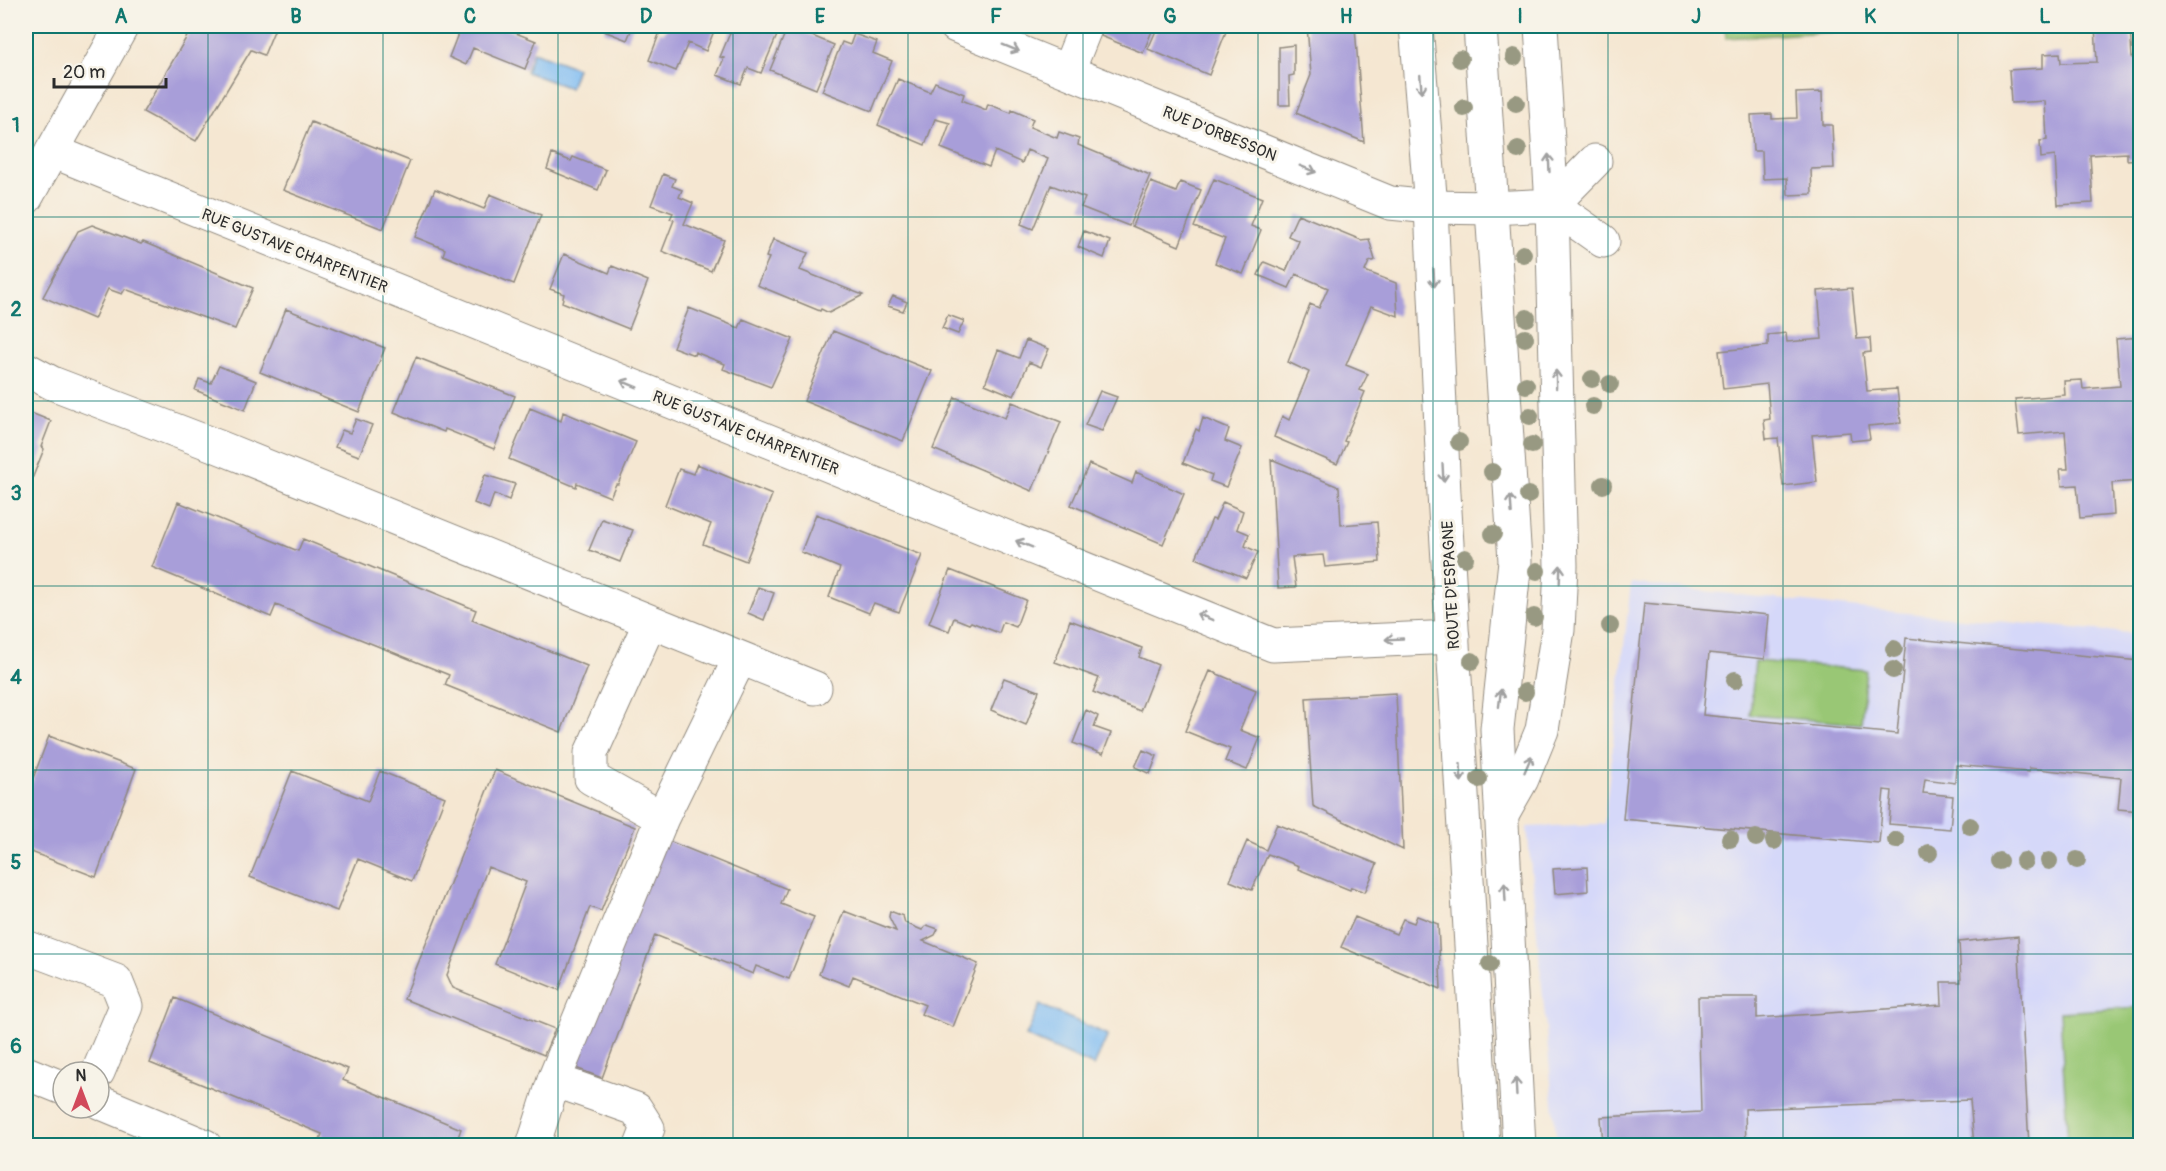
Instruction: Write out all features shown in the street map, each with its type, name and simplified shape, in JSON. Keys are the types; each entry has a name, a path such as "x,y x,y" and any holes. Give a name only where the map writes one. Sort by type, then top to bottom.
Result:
{"main road":[{"path":"26,198 40,160 123,26"},
{"name":"RUE D'ORBESSON","path":"956,26 1390,203 1431,207 1491,208"},
{"path":"1068,71 1086,26"},
{"name":"ROUTE D'ESPAGNE","path":"1416,26 1431,207 1483,1146"},
{"path":"1480,26 1515,561 1497,729 1519,1146"},
{"path":"1501,816 1522,779 1542,730 1558,630 1561,566 1551,205 1541,26"},
{"name":"RUE GUSTAVE CHARPENTIER","path":"40,160 1273,645 1453,636"},
{"path":"1551,205 1595,161"},
{"path":"1491,208 1551,205 1603,241"},
{"path":"26,369 52,383 219,447 815,688"},
{"path":"650,622 591,753 591,778 662,818"},
{"path":"533,1146 554,1080 662,818 740,658"},
{"path":"26,947 116,981 126,1006 103,1060"},
{"path":"26,1073 51,1083"},
{"path":"554,1080 636,1109 648,1128 641,1146"},
{"path":"111,1107 205,1146"}],"shaded area":[{"path":"1631,583 1896,612 2140,634 2140,1145 1557,1145 1527,827 1604,824"}],"green space":[{"path":"1725,26 1927,26 1726,38"},
{"path":"1755,661 1866,670 1861,724 1750,715"},
{"path":"2140,1007 2140,1145 2068,1145 2060,1012"}],"water":[{"path":"533,52 577,68 570,88 526,72"},
{"path":"1040,1005 1108,1035 1094,1066 1026,1036"}],"building":[{"path":"193,26 212,33 215,26 276,26 264,55 251,50 196,141 143,112"},
{"path":"461,26 498,26 536,41 525,69 473,48 466,65 449,57"},
{"path":"606,26 633,26 627,40 604,31"},
{"path":"668,26 716,26 706,51 688,43 676,71 649,60 660,32 664,33"},
{"path":"733,26 781,26 761,73 748,68 741,84 717,75 724,58 720,57"},
{"path":"788,26 834,45 816,89 770,70"},
{"path":"1105,26 1154,26 1143,53 1101,36"},
{"path":"1158,26 1219,26 1227,29 1209,75 1148,49"},
{"path":"1307,26 1355,27 1364,142 1296,113 1311,75"},
{"path":"2095,26 2130,26 2132,58 2140,57 2140,76 2138,77 2140,159 2127,160 2127,153 2090,155 2093,203 2058,205 2055,156 2041,158 2040,141 2047,140 2045,101 2011,103 2009,70 2043,68 2043,54 2060,53 2061,63 2097,62"},
{"path":"854,34 877,42 873,53 892,61 872,111 822,91 842,42 850,45"},
{"path":"1294,45 1294,75 1289,76 1290,105 1279,105 1279,47"},
{"path":"898,79 930,92 935,82 964,94 962,100 986,110 988,104 1011,113 1012,110 1033,119 1030,127 1057,138 1059,132 1079,139 1078,145 1150,175 1129,226 1081,207 1085,198 1051,185 1033,229 1021,224 1048,159 1027,150 1022,163 995,151 989,167 941,148 950,123 935,119 925,145 878,125"},
{"path":"1822,92 1823,125 1832,125 1834,168 1811,169 1812,194 1788,195 1787,178 1763,179 1762,151 1753,151 1751,115 1772,114 1772,119 1797,118 1796,93"},
{"path":"311,122 410,161 383,229 283,190"},
{"path":"552,154 571,161 573,157 606,170 598,190 547,169"},
{"path":"663,174 675,179 672,186 682,190 679,197 693,203 684,224 724,240 711,271 662,251 674,220 670,219 673,213 651,205"},
{"path":"1214,179 1262,198 1251,226 1261,230 1243,274 1215,263 1225,239 1194,227"},
{"path":"1151,182 1176,192 1180,182 1201,190 1179,246 1132,226"},
{"path":"435,189 484,209 490,194 541,215 514,284 443,255 445,249 415,237"},
{"path":"1298,214 1361,240 1369,239 1375,260 1369,262 1365,271 1396,283 1398,316 1371,306 1346,365 1368,374 1360,390 1365,392 1344,441 1347,442 1337,464 1274,437 1282,416 1289,420 1309,372 1288,362 1310,304 1319,308 1328,288 1296,274 1289,288 1258,275 1264,262 1286,271 1299,241 1288,236"},
{"path":"92,225 141,244 143,242 253,288 235,329 125,289 122,294 108,289 94,319 43,297 78,231"},
{"path":"1084,231 1110,241 1104,258 1078,247"},
{"path":"773,239 808,253 800,270 863,295 829,313 757,285 769,258 766,257"},
{"path":"564,254 609,273 612,266 648,281 629,329 562,302 564,294 550,289"},
{"path":"1852,288 1857,339 1870,338 1871,352 1863,353 1867,391 1897,389 1901,423 1868,426 1870,439 1851,441 1850,432 1812,435 1817,482 1783,486 1778,438 1766,439 1764,420 1770,419 1767,384 1723,389 1719,351 1768,346 1768,335 1786,333 1787,342 1822,339 1818,291"},
{"path":"893,296 907,302 903,311 888,306"},
{"path":"689,308 739,328 743,319 793,339 771,387 723,369 725,364 695,352 694,355 673,347"},
{"path":"286,309 385,348 359,412 260,372"},
{"path":"948,315 964,321 958,334 942,328"},
{"path":"833,331 932,371 903,441 804,401"},
{"path":"2140,337 2140,481 2112,483 2114,515 2080,518 2077,485 2062,486 2060,469 2068,469 2065,431 2019,435 2015,399 2065,395 2064,381 2082,380 2083,389 2120,386 2116,339"},
{"path":"1026,340 1049,349 1041,367 1029,362 1014,396 985,384 998,350 1019,358"},
{"path":"416,357 515,396 494,449 394,412"},
{"path":"219,366 256,381 245,410 195,390 199,379 211,383"},
{"path":"1100,391 1117,397 1102,431 1085,425"},
{"path":"955,397 1005,418 1012,402 1061,422 1032,491 933,449"},
{"path":"530,408 561,421 563,412 636,442 610,497 577,483 576,487 509,459"},
{"path":"26,411 51,421 41,447 44,449 26,494"},
{"path":"1203,418 1229,429 1225,441 1242,448 1226,487 1210,481 1212,475 1183,463 1196,429 1199,431"},
{"path":"356,419 372,425 359,456 335,447 342,430 350,433"},
{"path":"1271,459 1339,487 1341,525 1377,522 1380,562 1325,567 1323,555 1292,557 1296,587 1278,588"},
{"path":"697,464 772,495 746,561 703,544 711,524 665,505 679,469 693,474"},
{"path":"1089,464 1132,483 1136,472 1184,494 1163,544 1071,505"},
{"path":"485,475 515,484 509,500 494,494 489,509 474,503"},
{"path":"178,502 298,551 303,539 476,610 472,620 587,666 561,732 445,685 449,675 276,605 271,617 152,567"},
{"path":"1223,502 1243,511 1237,529 1249,534 1245,546 1258,552 1246,578 1196,558 1212,519 1215,520"},
{"path":"816,514 922,555 899,612 874,603 869,613 829,597 840,568 801,552"},
{"path":"602,519 633,530 620,562 589,550"},
{"path":"950,570 1026,600 1016,627 1003,622 999,633 954,618 949,631 929,623"},
{"path":"758,587 774,593 764,620 748,613"},
{"path":"1644,603 1769,615 1765,659 1709,653 1703,715 1897,734 1906,638 2140,661 2140,811 2118,809 2121,778 2029,768 2029,772 1956,765 1955,783 1925,779 1923,793 1953,796 1950,829 1889,824 1892,791 1884,790 1879,843 1623,819"},
{"path":"1070,620 1142,648 1139,657 1158,665 1140,711 1093,692 1099,678 1055,662"},
{"path":"1210,671 1256,690 1240,730 1260,738 1247,770 1225,761 1230,749 1185,731"},
{"path":"1004,678 1039,691 1026,725 991,710"},
{"path":"1396,693 1403,850 1313,806 1306,698"},
{"path":"1086,710 1098,716 1094,727 1111,733 1103,754 1073,743"},
{"path":"49,736 136,769 96,877 26,850 26,797"},
{"path":"1143,750 1157,756 1150,774 1135,767"},
{"path":"495,770 635,827 601,911 590,907 559,990 495,964 526,882 488,867 447,975 453,988 555,1029 544,1055 404,999"},
{"path":"292,771 368,801 380,771 445,797 412,881 358,859 337,911 250,877"},
{"path":"1277,824 1377,864 1365,892 1351,887 1350,890 1268,854 1252,890 1230,881 1247,841 1266,850"},
{"path":"659,837 787,889 781,904 814,917 789,979 756,966 753,974 655,935 602,1078 568,1065"},
{"path":"1587,867 1588,891 1555,894 1553,869"},
{"path":"844,911 896,931 889,917 890,911 903,916 905,923 922,930 927,925 938,929 935,935 923,941 978,964 953,1027 921,1014 925,1005 853,976 849,986 819,974"},
{"path":"1417,916 1438,924 1441,989 1341,947 1355,917 1396,934 1403,919 1414,923"},
{"path":"2018,936 2029,1146 1974,1146 1970,1100 1745,1109 1746,1146 1603,1146 1601,1117 1701,1112 1698,997 1757,997 1757,1018 1942,1005 1941,982 1961,982 1959,942"},
{"path":"175,998 348,1069 343,1080 461,1129 455,1146 320,1146 318,1145 322,1134 150,1063"}]}
